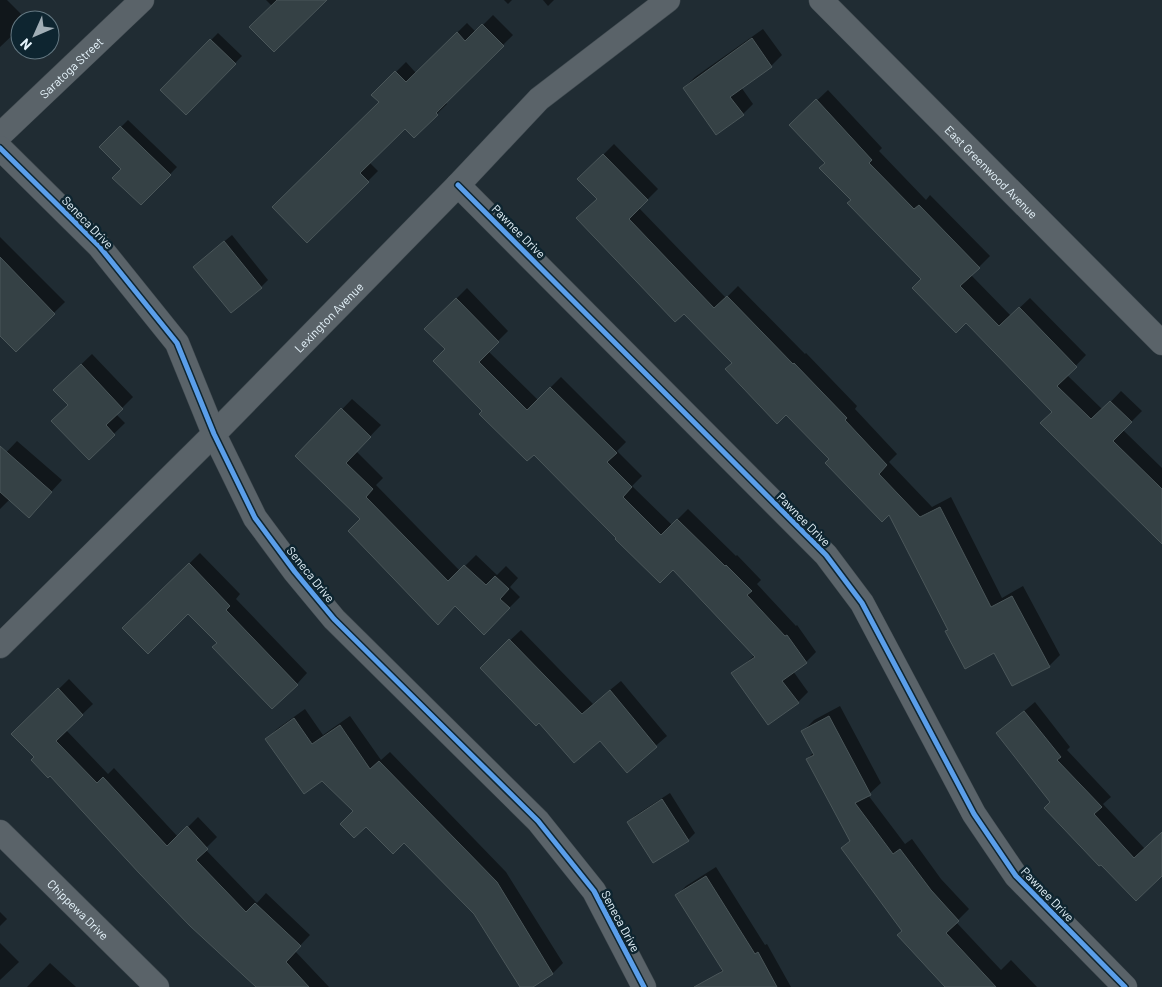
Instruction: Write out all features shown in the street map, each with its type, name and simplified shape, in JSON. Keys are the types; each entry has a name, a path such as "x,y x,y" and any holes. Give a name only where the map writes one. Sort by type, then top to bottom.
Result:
{"street":[{"name":"Saratoga Street","path":"0,135 142,0"},
{"name":"Lexington Avenue","path":"0,646 214,434 458,185 539,99 668,0"},
{"name":"East Greenwood Avenue","path":"821,0 1162,343"},
{"name":"Seneca Drive","path":"0,148 99,246 177,343 214,434 256,518 295,572 334,619 538,821 594,891 644,987"},
{"name":"Pawnee Drive","path":"458,185 826,555 862,602 974,814 1016,876 1125,987"},
{"name":"Chippewa Drive","path":"0,832 158,987"}],"building":[{"path":"277,0 327,0 274,52 249,27"},
{"path":"482,24 504,46 436,113 438,115 414,138 405,129 360,173 369,182 307,243 272,207 379,102 371,95 395,71 406,82 457,32 465,41"},
{"path":"752,38 772,67 730,97 744,115 716,135 683,88"},
{"path":"210,39 236,64 186,115 160,90"},
{"path":"816,99 872,160 869,163 914,209 919,205 980,268 960,286 999,326 1019,307 1077,367 1057,386 1091,419 1110,401 1132,422 1113,441 1162,489 1162,544 1040,423 1052,412 966,323 956,333 912,288 921,279 847,203 851,200 819,168 825,163 789,125"},
{"path":"120,126 171,175 141,205 112,178 121,169 99,147"},
{"path":"603,154 648,200 629,219 714,308 727,296 794,363 847,418 845,420 887,465 879,474 920,517 940,507 991,607 1012,596 1050,667 1012,686 994,653 965,669 945,631 948,630 889,515 882,522 825,463 829,459 786,415 777,424 725,369 732,363 684,314 675,322 576,218 597,199 577,179"},
{"path":"224,241 262,288 231,313 193,267"},
{"path":"0,257 55,314 16,352 0,336"},
{"path":"456,298 499,342 479,362 527,410 550,387 617,453 607,462 632,487 623,497 661,535 677,519 752,591 747,595 785,636 787,635 807,663 782,681 799,703 768,725 731,673 755,657 673,570 660,583 534,455 527,461 479,414 482,411 433,361 445,349 424,329"},
{"path":"81,364 123,409 106,425 115,435 89,460 51,421 68,405 53,390"},
{"path":"341,408 371,437 346,463 373,489 366,497 448,581 464,565 486,585 495,576 509,589 500,599 510,608 484,635 455,606 438,625 348,531 360,519 295,456"},
{"path":"0,446 52,492 29,518 0,492"},
{"path":"189,563 230,606 226,610 298,685 272,709 212,647 217,643 188,614 148,654 122,628"},
{"path":"509,639 582,714 610,690 657,747 627,773 600,741 574,763 539,723 536,726 480,668"},
{"path":"58,688 83,715 56,741 97,783 103,777 167,846 187,826 208,849 196,860 246,912 255,903 301,946 286,962 309,987 256,987 190,926 50,776 48,778 31,760 34,757 11,734"},
{"path":"1024,711 1061,757 1057,760 1102,807 1094,814 1134,858 1162,832 1162,876 1136,901 1101,865 1099,866 1044,808 1050,802 996,733"},
{"path":"829,716 871,795 855,803 893,854 900,849 931,890 959,921 946,933 996,987 945,987 897,935 902,931 841,848 850,841 806,759 814,755 801,731"},
{"path":"294,718 312,744 340,725 370,769 379,761 497,882 553,974 533,987 520,987 474,914 404,843 393,854 366,827 354,838 340,824 353,811 322,781 304,794 265,739"},
{"path":"662,799 689,841 653,863 627,822"},
{"path":"706,876 755,954 758,952 777,987 694,987 723,971 675,895"}],"cycle path":[{"path":"0,148 99,246 177,343 214,434 255,518 295,572 334,619 538,821 594,891 644,987"},
{"path":"458,185 826,555 862,603 974,814 1016,876 1125,987"}]}
